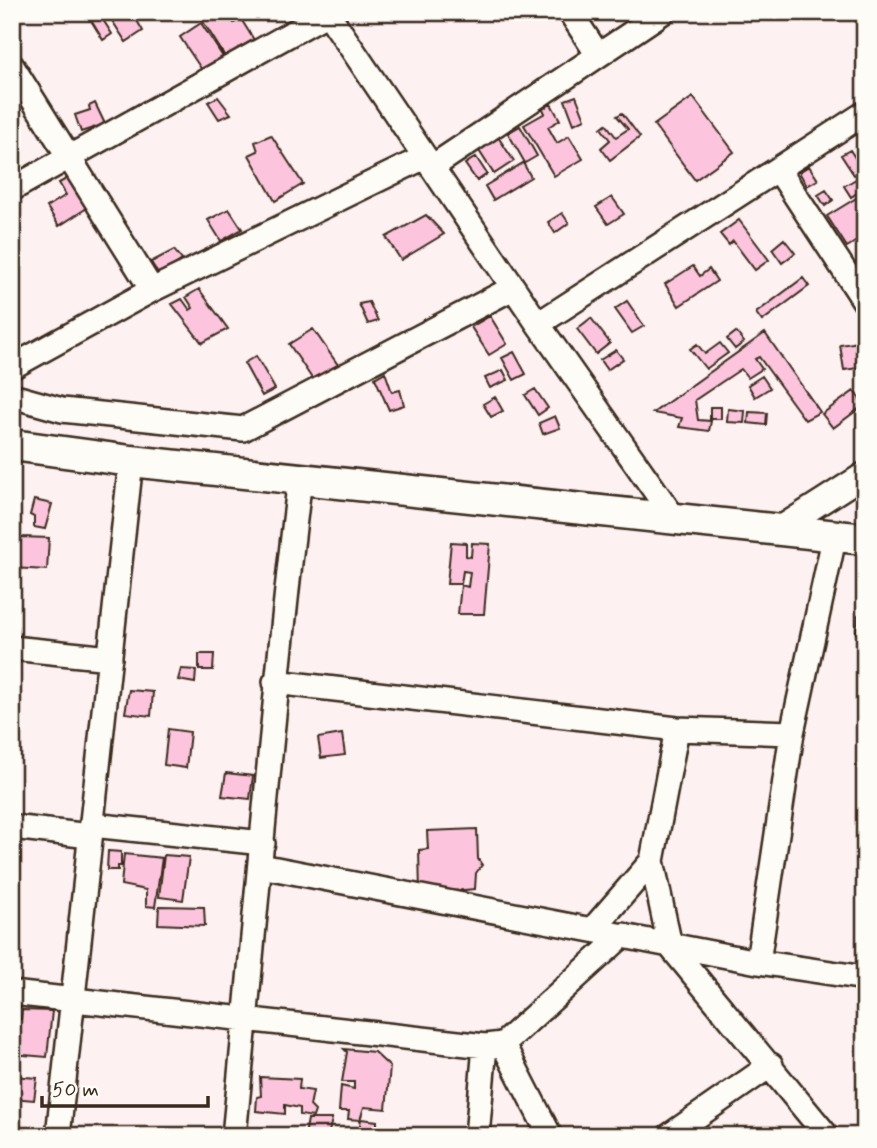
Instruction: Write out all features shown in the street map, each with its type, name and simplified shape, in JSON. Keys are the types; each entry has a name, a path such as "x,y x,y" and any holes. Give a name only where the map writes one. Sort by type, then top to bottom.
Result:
{"street":[{"path":"570,12 598,55"},
{"path":"12,367 152,290 428,162 663,12"},
{"path":"12,189 328,13 513,288 674,517"},
{"path":"12,66 152,290"},
{"path":"538,324 865,113"},
{"path":"778,169 865,302"},
{"path":"12,396 62,410 243,429 513,288"},
{"path":"12,445 131,461 865,539"},
{"path":"58,1136 131,461"},
{"path":"779,528 865,474"},
{"path":"234,1136 261,866 275,682 300,478"},
{"path":"758,962 792,733 835,534"},
{"path":"12,648 110,658"},
{"path":"275,682 677,729 792,733"},
{"path":"677,729 652,861 670,946 827,1136"},
{"path":"12,827 263,843"},
{"path":"592,930 652,861"},
{"path":"261,866 670,946 865,978"},
{"path":"477,1136 494,1045 623,935"},
{"path":"12,993 73,997 494,1045"},
{"path":"494,1045 550,1136"},
{"path":"669,1136 771,1065"}],"building":[{"path":"98,12 112,34 103,40 89,17"},
{"path":"119,12 132,12 143,31 126,42 111,19"},
{"path":"197,12 213,15 227,12 234,23 241,19 254,40 226,58"},
{"path":"201,23 225,60 204,73 180,37"},
{"path":"576,96 585,119 574,124 565,100"},
{"path":"218,97 231,114 219,119 208,102"},
{"path":"693,97 734,152 695,180 654,125"},
{"path":"95,103 105,124 81,132 75,115 90,110 89,106"},
{"path":"551,104 560,120 548,127 557,143 569,136 583,159 554,176 524,125 545,113 543,109"},
{"path":"622,113 640,137 610,160 601,148 610,140 601,128 606,124 616,137 628,129 617,116"},
{"path":"520,126 537,156 525,163 508,133"},
{"path":"496,134 514,161 494,174 476,146"},
{"path":"271,135 303,184 275,201 249,155 258,151 255,142"},
{"path":"850,150 863,170 854,175 841,155"},
{"path":"476,157 487,174 477,181 465,164"},
{"path":"523,163 531,177 493,200 485,186"},
{"path":"809,166 818,180 807,186 799,172"},
{"path":"72,176 87,208 59,226 47,207 66,195 59,183"},
{"path":"856,179 863,189 851,197 844,186"},
{"path":"826,190 833,200 825,206 818,195"},
{"path":"612,197 624,214 608,224 596,207"},
{"path":"858,197 862,201 865,199 865,236 847,247 827,216"},
{"path":"229,209 242,229 221,241 208,220"},
{"path":"562,213 569,223 555,233 548,222"},
{"path":"426,215 444,234 401,260 386,237"},
{"path":"739,220 769,260 755,270 733,241 729,245 720,234"},
{"path":"784,239 795,253 782,263 772,249"},
{"path":"174,250 182,260 159,276 151,262"},
{"path":"693,266 700,276 709,269 717,281 679,306 665,284"},
{"path":"803,278 809,286 762,321 756,313"},
{"path":"199,289 228,329 202,343 172,304 182,299 190,310 193,308 186,297"},
{"path":"627,301 644,326 632,333 615,309"},
{"path":"369,302 378,321 368,324 359,304"},
{"path":"490,316 507,344 489,355 471,327"},
{"path":"591,318 610,343 596,354 577,329"},
{"path":"313,329 338,365 313,380 289,344"},
{"path":"736,332 744,342 735,349 727,339"},
{"path":"765,333 820,412 805,420 759,357 755,359 762,369 748,378 741,369 695,400 698,420 711,421 709,431 679,427 682,418 653,413"},
{"path":"865,341 865,367 844,370 840,345"},
{"path":"720,343 728,353 706,369 690,349 697,344 705,354"},
{"path":"616,350 623,359 607,370 600,360"},
{"path":"514,352 526,374 514,380 502,358"},
{"path":"256,356 275,389 262,396 244,363"},
{"path":"503,370 508,380 490,388 485,378"},
{"path":"385,372 392,392 400,390 404,405 389,410 375,378"},
{"path":"762,376 770,388 755,397 748,385"},
{"path":"535,389 548,408 538,415 525,395"},
{"path":"854,391 864,405 833,428 822,414"},
{"path":"495,397 503,411 491,417 483,404"},
{"path":"710,407 721,407 721,419 710,419"},
{"path":"728,409 745,411 744,423 727,422"},
{"path":"749,412 767,413 766,425 748,423"},
{"path":"555,416 560,428 543,434 539,423"},
{"path":"34,500 52,504 45,529 34,527 34,517 30,515"},
{"path":"21,537 49,538 47,570 12,568 12,551 18,551"},
{"path":"451,542 466,543 466,556 471,557 472,543 490,544 484,614 458,614 461,585 468,587 470,572 463,571 461,584 447,584"},
{"path":"858,615 865,616 865,634 856,633"},
{"path":"199,654 214,654 213,670 199,670"},
{"path":"181,669 196,670 195,683 178,680"},
{"path":"129,690 153,692 151,716 125,713"},
{"path":"168,729 190,732 186,768 164,765"},
{"path":"342,734 345,755 321,758 318,738"},
{"path":"226,773 253,776 250,799 222,796"},
{"path":"477,829 478,859 482,865 476,873 475,889 420,894 419,850 428,849 427,831"},
{"path":"108,851 121,852 121,866 118,866 118,870 107,870"},
{"path":"124,854 162,858 155,907 146,906 146,890 121,885"},
{"path":"164,855 189,857 183,900 159,897"},
{"path":"159,906 204,907 205,926 158,924"},
{"path":"22,1010 52,1011 47,1057 12,1054 12,1018 21,1019"},
{"path":"344,1049 374,1052 390,1067 386,1109 364,1107 360,1120 348,1119 349,1111 339,1111 341,1086 354,1089 354,1082 342,1082 347,1052"},
{"path":"12,1076 37,1078 34,1100 12,1098"},
{"path":"260,1077 300,1079 299,1089 313,1091 310,1106 315,1111 313,1117 300,1115 300,1108 285,1105 285,1114 256,1111 257,1097 261,1096"},
{"path":"308,1119 332,1119 328,1136 305,1136"},
{"path":"361,1119 377,1121 377,1129 390,1129 389,1136 358,1136"}]}
